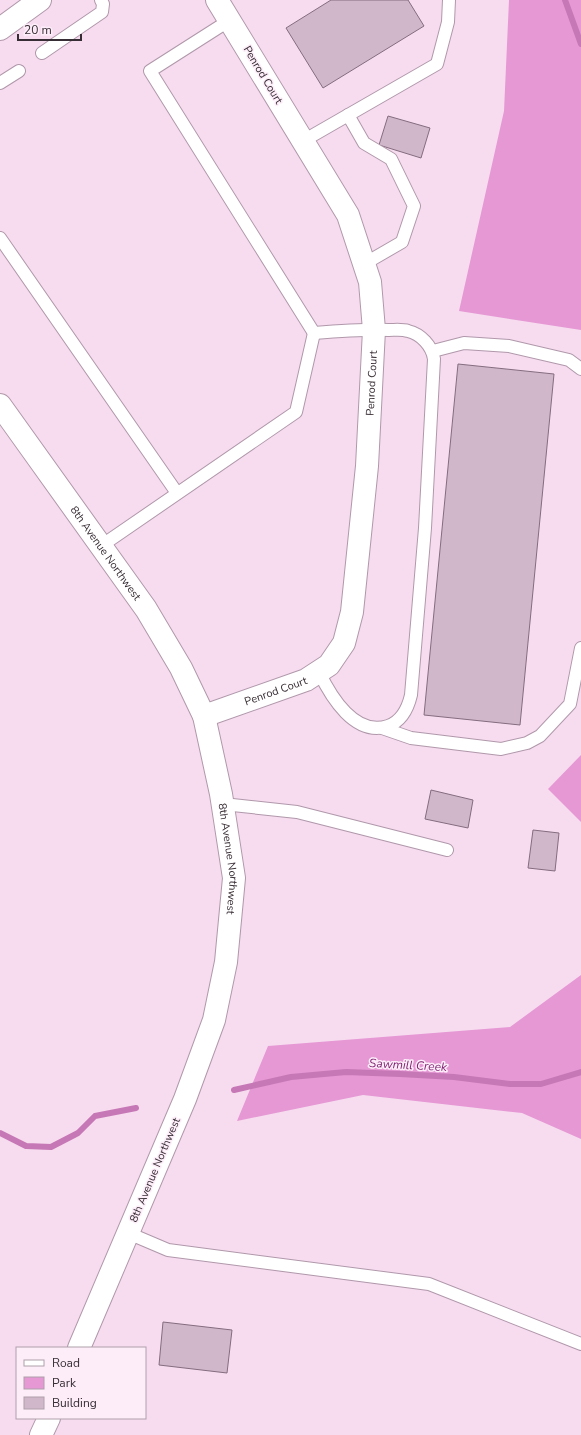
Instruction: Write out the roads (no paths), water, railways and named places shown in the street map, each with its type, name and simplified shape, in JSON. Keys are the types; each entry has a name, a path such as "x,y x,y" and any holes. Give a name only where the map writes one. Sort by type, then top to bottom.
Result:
{"street":[{"path":"0,29 40,0"},
{"name":"Penrod Court","path":"204,716 306,680 329,665 344,643 352,612 367,466 374,330 370,282 348,215 218,0"},
{"name":"8th Avenue Northwest","path":"0,405 146,609 181,668 204,716 223,804 234,878 226,962 214,1020 185,1099 79,1347"},
{"path":"41,1435 49,1419"}],"lane":[{"path":"42,53 102,12 103,4 101,0"},
{"path":"303,141 438,64 448,22 449,0"},
{"path":"100,546 296,412 314,333 150,71 230,20"},
{"path":"0,83 19,70"},
{"path":"348,115 364,143 391,159 414,206 402,242 364,264"},
{"path":"0,238 177,494"},
{"path":"314,333 374,330 408,331 420,337 433,351 434,359 434,384 426,505 408,707 401,717 393,724 382,728 368,728 346,714 328,691 319,672"},
{"path":"433,351 464,343 509,346 569,360 581,369"},
{"path":"382,728 411,738 502,749 527,743 540,736 570,704 581,648"},
{"path":"223,804 297,812 447,850"},
{"path":"128,1233 168,1250 428,1284 581,1344"}],"waterway":[{"path":"565,0 581,44"},
{"name":"Sawmill Creek","path":"234,1090 291,1077 346,1072 454,1077 510,1084 541,1084 581,1072"},
{"name":"Sawmill Creek","path":"0,1133 26,1146 51,1147 78,1133 95,1116 136,1108"}]}
